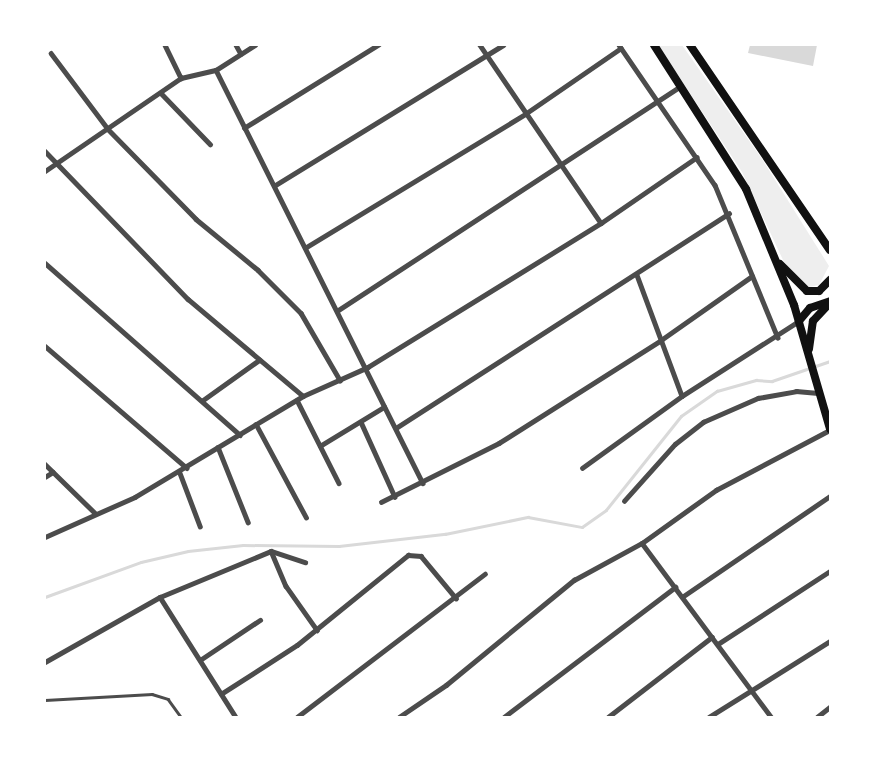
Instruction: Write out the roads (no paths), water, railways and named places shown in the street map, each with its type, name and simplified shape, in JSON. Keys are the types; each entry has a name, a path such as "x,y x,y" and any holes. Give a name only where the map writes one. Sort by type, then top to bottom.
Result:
{"highway":[{"path":"654,45 738,173 776,259 799,321 818,393 830,429"},
{"path":"690,45 830,250"},
{"path":"776,259 807,291 819,291 830,280"},
{"path":"799,321 810,308 830,302"},
{"path":"808,353 814,321 830,302"}],"street":[{"path":"165,45 181,78"},
{"path":"236,45 241,54"},
{"path":"45,171 181,78 216,70 255,45"},
{"path":"244,128 378,45"},
{"path":"480,45 525,114 563,165 601,223"},
{"path":"274,186 503,45"},
{"path":"305,248 525,114 620,47 697,157 729,212 752,276 778,338"},
{"path":"51,53 108,129 196,220 258,270 301,313 340,380"},
{"path":"216,70 337,312 368,367 384,407 423,483"},
{"path":"337,312 658,103 681,86"},
{"path":"161,93 210,144"},
{"path":"45,151 188,299 303,396"},
{"path":"45,537 180,473 303,396 368,367 601,223 697,157"},
{"path":"396,428 637,275 729,212"},
{"path":"45,263 203,400 240,435"},
{"path":"637,275 682,396"},
{"path":"381,502 423,483 499,443 661,340 752,276"},
{"path":"582,468 682,396 778,338 799,321"},
{"path":"45,346 187,468"},
{"path":"203,400 259,360"},
{"path":"624,501 675,444 703,422 758,398 796,391 818,393"},
{"path":"297,400 339,483"},
{"path":"320,446 384,407"},
{"path":"361,422 395,497"},
{"path":"256,424 306,517"},
{"path":"399,717 446,685 574,580 642,543 716,490 830,429"},
{"path":"218,448 248,522"},
{"path":"45,464 95,513"},
{"path":"45,477 53,472"},
{"path":"180,473 200,526"},
{"path":"682,597 830,496"},
{"path":"642,543 770,717"},
{"path":"271,551 286,586 317,630"},
{"path":"45,662 160,597 271,551 305,562"},
{"path":"221,694 317,630 408,555 421,556 456,598"},
{"path":"718,644 830,571"},
{"path":"297,717 456,598 485,574"},
{"path":"504,717 675,587"},
{"path":"160,597 236,717"},
{"path":"200,660 260,620"},
{"path":"608,717 712,636"},
{"path":"709,717 750,689 830,641"},
{"path":"817,717 830,708"}],"lane":[{"path":"45,700 152,694 168,700 181,717"}],"waterway":[{"path":"45,597 141,562 188,551 243,545 339,546 445,534 528,517 582,527 606,510 681,416 717,391 756,380 772,381 830,361"}]}
